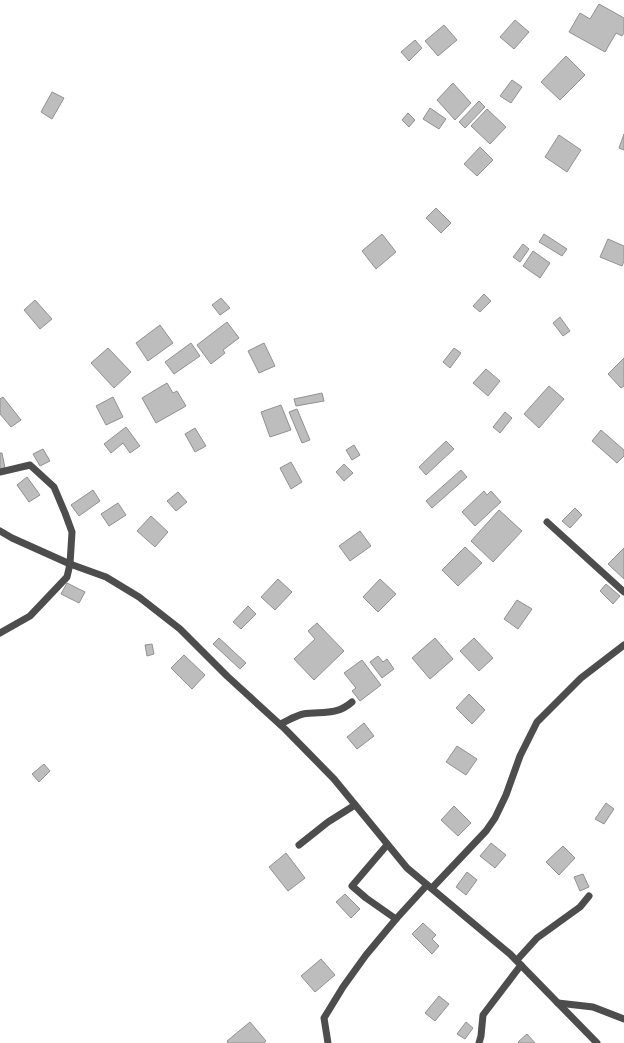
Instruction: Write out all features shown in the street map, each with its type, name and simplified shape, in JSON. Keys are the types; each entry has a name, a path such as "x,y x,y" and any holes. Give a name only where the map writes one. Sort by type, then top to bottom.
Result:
{"street":[{"path":"0,472 30,465 54,487 72,532 70,564 67,578 30,616 0,633"},
{"path":"548,522 624,592"},
{"path":"0,531 12,538 70,564 106,577 139,597 180,629 227,676 280,724 334,779 407,868 519,963 597,1043"},
{"path":"328,1043 324,1018 343,987 366,955 396,919 486,831 495,818 506,795 520,756 537,722 581,678 624,645"},
{"path":"280,724 302,714 331,713 344,709 352,702"},
{"path":"299,845 328,822 356,805"},
{"path":"387,845 352,886 366,898 396,919"},
{"path":"479,1043 481,1036 482,1015 537,938 580,907 589,896"},
{"path":"558,1003 593,1007 624,1019"}],"building":[{"path":"599,4 624,18 624,33 622,36 616,33 605,52 569,32 580,13 590,19"},
{"path":"515,20 529,32 514,49 500,37"},
{"path":"444,25 457,40 438,56 425,41"},
{"path":"415,40 422,48 409,61 401,52"},
{"path":"566,56 585,75 560,100 541,82"},
{"path":"512,80 522,87 511,103 500,96"},
{"path":"453,83 471,103 455,120 437,100"},
{"path":"52,92 64,98 52,119 41,112"},
{"path":"479,101 485,107 465,128 459,122"},
{"path":"430,108 446,119 439,129 423,119"},
{"path":"487,109 506,127 490,144 471,126"},
{"path":"408,113 415,120 409,127 402,120"},
{"path":"624,134 624,150 619,148"},
{"path":"559,135 581,150 567,172 545,157"},
{"path":"480,147 493,160 477,176 464,164"},
{"path":"436,208 451,223 441,233 426,218"},
{"path":"382,234 396,252 376,269 362,251"},
{"path":"544,234 567,249 562,256 539,242"},
{"path":"608,239 624,246 624,261 622,266 600,257"},
{"path":"523,244 529,249 520,262 513,257"},
{"path":"533,251 550,263 540,278 523,266"},
{"path":"484,294 491,301 480,312 473,306"},
{"path":"221,298 230,308 220,315 212,305"},
{"path":"35,300 52,319 40,329 24,310"},
{"path":"560,317 570,331 563,336 553,323"},
{"path":"227,322 239,338 223,350 225,353 211,364 197,345"},
{"path":"160,325 173,343 148,361 136,343"},
{"path":"191,343 200,356 174,374 165,362"},
{"path":"264,343 275,366 259,373 248,351"},
{"path":"108,348 131,372 114,388 91,363"},
{"path":"454,348 461,353 450,368 443,362"},
{"path":"624,358 624,386 621,388 608,374"},
{"path":"486,369 500,381 488,396 473,383"},
{"path":"167,383 173,393 177,391 186,406 156,423 142,398"},
{"path":"549,386 564,399 539,428 524,414"},
{"path":"322,393 324,401 296,406 294,399"},
{"path":"3,397 21,420 11,427 0,414 0,399"},
{"path":"113,397 123,417 106,425 96,406"},
{"path":"281,405 291,430 270,437 261,412"},
{"path":"297,409 310,440 302,443 289,412"},
{"path":"505,412 512,418 500,433 493,427"},
{"path":"126,427 140,446 130,453 123,443 111,453 104,444"},
{"path":"195,428 206,446 195,452 185,434"},
{"path":"601,430 624,450 624,456 617,463 592,441"},
{"path":"446,441 454,449 426,475 419,467"},
{"path":"354,445 360,455 352,460 346,450"},
{"path":"43,449 50,461 40,466 33,454"},
{"path":"0,453 2,453 5,468 0,469"},
{"path":"291,462 302,482 291,489 280,468"},
{"path":"344,464 353,473 344,481 336,472"},
{"path":"461,470 467,477 432,508 426,501"},
{"path":"27,477 40,495 29,502 17,485"},
{"path":"93,490 100,501 79,516 71,505"},
{"path":"484,491 487,495 491,491 501,502 475,526 462,512"},
{"path":"178,492 187,502 176,511 167,501"},
{"path":"118,503 126,515 109,526 101,514"},
{"path":"575,508 582,515 570,528 562,521"},
{"path":"499,510 522,531 493,562 471,541"},
{"path":"151,516 168,532 155,547 137,531"},
{"path":"360,531 371,546 350,561 339,546"},
{"path":"465,547 482,563 458,586 442,570"},
{"path":"624,548 624,579 608,564"},
{"path":"278,579 292,592 275,610 261,597"},
{"path":"380,579 396,594 378,612 363,597"},
{"path":"67,583 85,592 79,603 61,594"},
{"path":"606,584 620,596 613,604 600,591"},
{"path":"517,600 532,609 518,629 504,619"},
{"path":"248,606 256,614 241,629 233,622"},
{"path":"317,623 344,651 314,680 294,659 315,639 308,631"},
{"path":"219,638 246,663 240,669 213,644"},
{"path":"435,638 453,659 430,679 412,658"},
{"path":"474,638 493,658 479,671 460,651"},
{"path":"152,644 154,654 147,656 145,645"},
{"path":"184,655 205,675 192,689 171,668"},
{"path":"378,656 383,662 387,659 394,669 382,678 370,662"},
{"path":"362,660 381,685 360,701 352,691 356,688 344,673"},
{"path":"469,694 485,710 472,724 456,708"},
{"path":"364,723 374,736 357,749 347,737"},
{"path":"457,746 477,759 466,775 446,762"},
{"path":"44,764 50,771 39,782 32,774"},
{"path":"606,803 614,809 604,824 595,819"},
{"path":"454,806 471,823 458,836 441,820"},
{"path":"491,843 506,855 495,868 480,856"},
{"path":"563,846 575,858 559,875 546,862"},
{"path":"286,853 305,878 288,891 269,867"},
{"path":"467,872 477,880 466,895 456,887"},
{"path":"583,874 589,887 580,891 574,877"},
{"path":"345,894 360,909 351,918 336,902"},
{"path":"423,923 436,935 432,939 439,946 432,954 412,934"},
{"path":"321,959 335,975 315,992 301,976"},
{"path":"439,996 449,1004 435,1021 425,1013"},
{"path":"250,1022 266,1041 264,1043 228,1043 227,1041"},
{"path":"466,1022 473,1028 465,1039 457,1034"},
{"path":"527,1034 535,1043 518,1042"}]}
